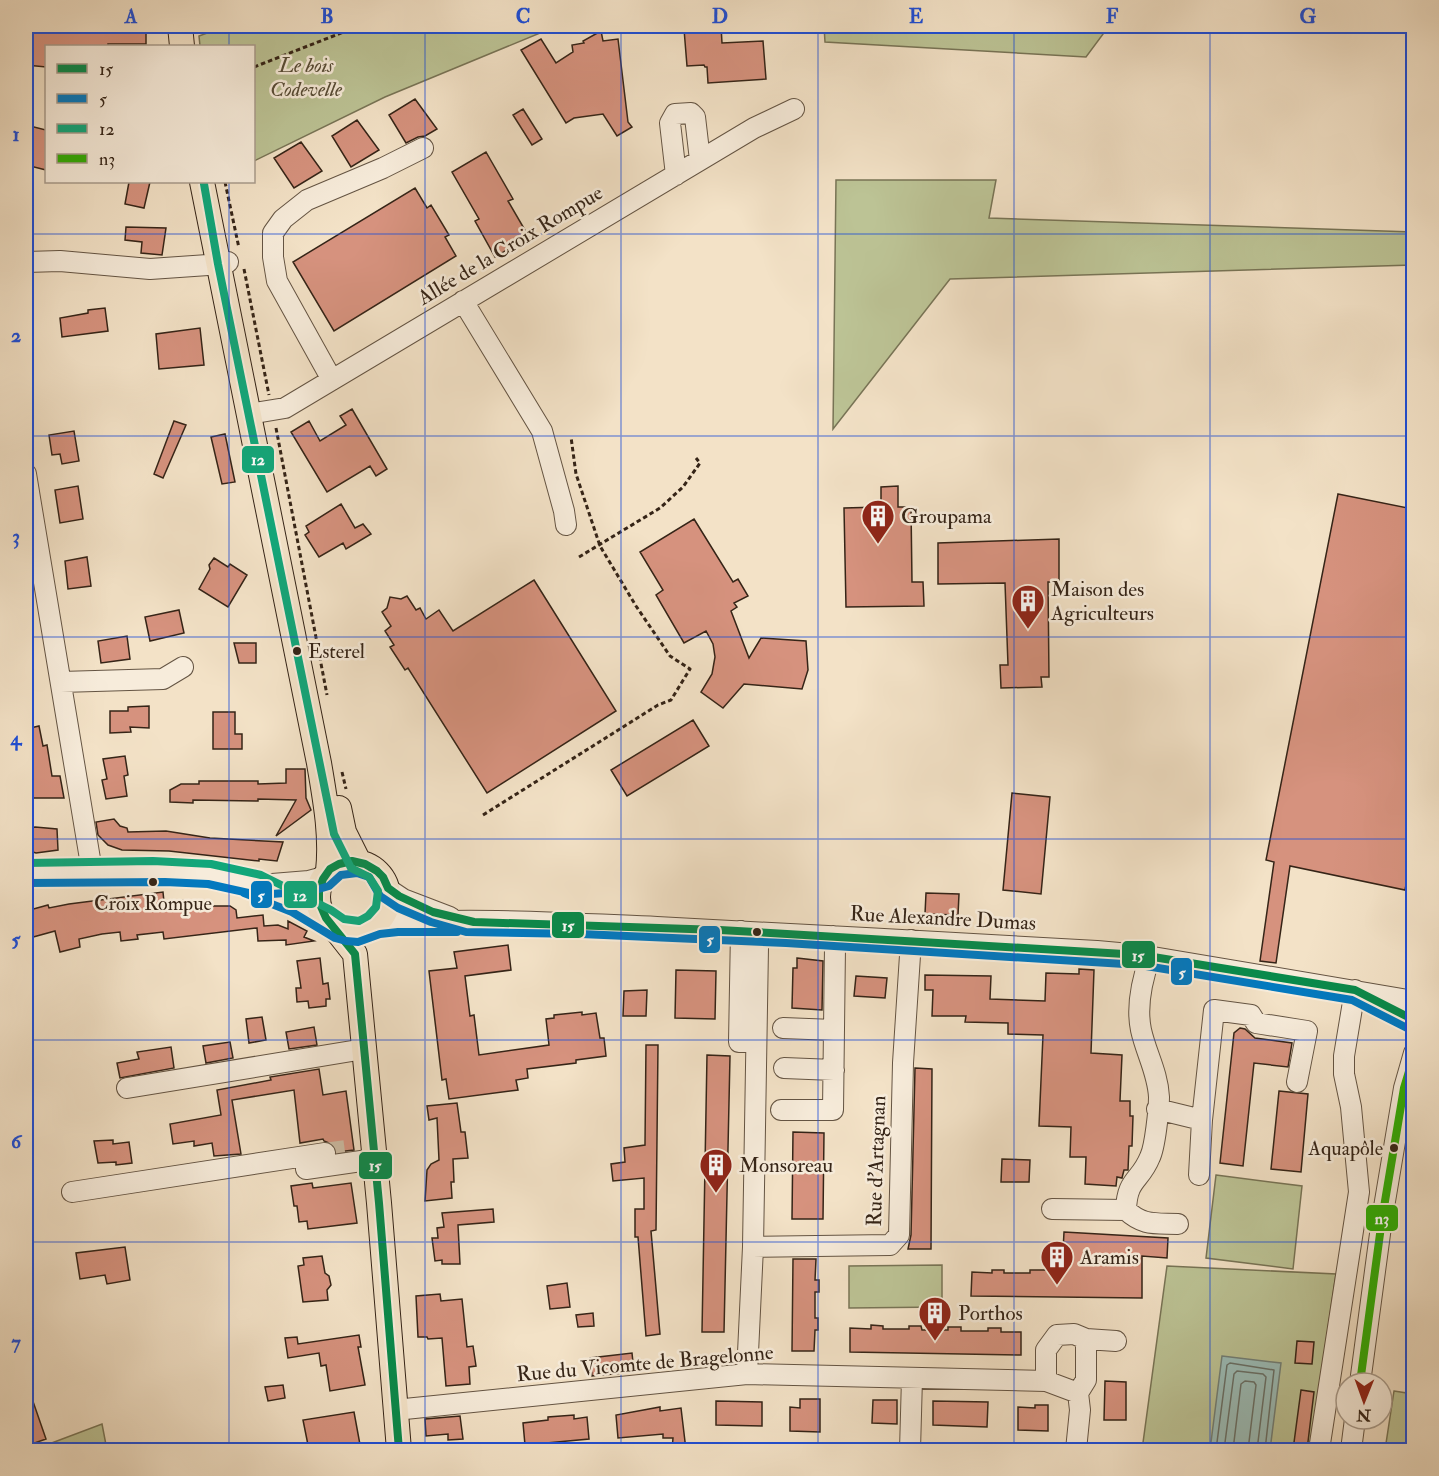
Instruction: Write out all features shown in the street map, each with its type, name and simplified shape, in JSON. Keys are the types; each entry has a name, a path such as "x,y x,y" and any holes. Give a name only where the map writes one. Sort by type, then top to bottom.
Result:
{"main road":[{"path":"180,26 182,45"},
{"path":"202,183 232,259"},
{"path":"214,183 232,259 319,763 329,834 326,874 318,891 319,905 329,922 355,954 364,1049 368,1152 399,1450"},
{"path":"259,412 344,832 359,861"},
{"path":"326,874 343,863 359,861 381,874 388,889 386,912 372,926 355,954"},
{"path":"329,922 340,929 354,932 372,926"}],"street":[{"name":"Allée de la Croix Rompue","path":"259,412 285,408 754,128 794,109"},
{"path":"676,175 670,123 675,114 691,112 695,117 700,160"},
{"path":"332,380 277,281 273,256 273,233 283,219 307,200 383,168 423,148"},
{"path":"26,262 60,261 150,269 232,259"},
{"path":"463,301 542,430 566,525"},
{"path":"26,474 92,872"},
{"path":"61,682 163,679 183,667"},
{"path":"26,873 153,871 210,874 257,885 329,922"},
{"path":"257,885 309,881 326,874"},
{"name":"Rue Alexandre Dumas","path":"388,889 403,899 422,907 467,921"},
{"name":"Rue Alexandre Dumas","path":"372,926 467,921 581,924 1097,951 1150,957 1413,1001"},
{"path":"747,1374 753,1247 758,947 751,932"},
{"path":"781,1110 833,1110 836,947 833,936"},
{"name":"Rue d'Artagnan","path":"753,1247 890,1245 899,1235 903,1063 911,940"},
{"path":"1126,1210 1126,1193 1132,1181 1143,1171 1152,1154 1159,1097 1156,1076 1141,1029 1139,1002 1150,957"},
{"path":"1319,1450 1359,1192 1351,1107 1344,1074 1344,1056 1355,990 1413,1020"},
{"path":"1199,1175 1202,1120 1214,1010 1251,1015 1256,1023 1307,1031 1298,1082"},
{"path":"783,1028 834,1030"},
{"path":"127,1088 364,1049"},
{"path":"1362,1371 1382,1219 1404,1088 1413,1053"},
{"path":"784,1068 834,1070"},
{"path":"1157,1110 1202,1120"},
{"path":"226,1180 368,1152"},
{"path":"72,1192 325,1153"},
{"path":"1052,1209 1126,1210 1136,1219 1145,1222 1178,1224"},
{"path":"1046,1381 1046,1350 1057,1335 1074,1334 1086,1339 1116,1341"},
{"path":"1076,1450 1080,1410 1078,1393 1086,1380 1086,1339"},
{"name":"Rue du Vicomte de Bragelonne","path":"395,1410 747,1374 1046,1381 1078,1393"},
{"path":"910,1450 912,1378"},
{"path":"1350,1450 1353,1431"}],"path":[{"path":"255,67 359,26"},
{"path":"225,183 232,259 259,412 276,429 307,592"},
{"path":"483,815 658,705 670,700 690,669 670,656 636,606 600,546 576,474 571,437"},
{"path":"579,557 660,508 683,487 700,463 696,458"}],"green space":[{"name":"Le bois Codevelle","path":"226,26 557,26 385,97 255,161 255,45 200,45 199,36"},
{"path":"824,26 1109,26 1086,57 825,42"},
{"path":"836,180 996,180 989,218 1413,232 1413,265 950,279 833,429"},
{"path":"1216,1175 1302,1186 1293,1269 1206,1258"},
{"path":"942,1265 942,1307 849,1308 849,1266"},
{"path":"1167,1266 1336,1274 1310,1450 1142,1450"},
{"path":"1394,1391 1413,1394 1413,1450 1385,1450 1388,1431 1394,1431"},
{"path":"102,1424 107,1450 33,1450"}],"water":[{"path":"1222,1356 1281,1363 1270,1450 1210,1450"}],"building":[{"path":"26,26 57,29 58,26 112,26 112,29 146,31 146,44 45,45 45,67 26,65"},
{"path":"721,26 722,43 763,41 766,79 708,83 707,67 704,65 687,66 684,29"},
{"path":"601,31 603,41 618,39 628,122 632,127 617,136 603,114 574,118 566,123 521,50 541,39 556,63 573,52 572,45 584,43 583,41"},
{"path":"415,99 437,129 406,143 389,115"},
{"path":"523,109 542,139 532,145 513,115"},
{"path":"357,120 379,150 351,167 332,136"},
{"path":"26,125 45,130 45,170 26,165"},
{"path":"301,142 322,171 294,188 274,158"},
{"path":"486,152 513,199 508,201 529,237 495,257 475,221 479,219 452,172"},
{"path":"129,183 150,183 144,208 125,204"},
{"path":"415,188 427,208 431,205 449,235 445,237 456,256 334,331 293,262"},
{"path":"126,227 166,228 162,255 141,253 142,242 125,240"},
{"path":"105,308 108,331 62,337 60,318"},
{"path":"200,328 204,365 159,369 156,334"},
{"path":"352,409 387,469 376,476 370,466 327,492 291,432 309,421 320,441 346,425 340,416"},
{"path":"174,421 186,425 163,478 154,474"},
{"path":"74,431 79,461 62,464 60,454 52,455 49,435"},
{"path":"225,434 235,482 222,484 211,437"},
{"path":"78,486 83,519 60,523 55,490"},
{"name":"Groupama","path":"898,486 898,507 911,507 912,582 923,582 924,606 846,607 844,508 881,507 881,487"},
{"path":"1338,494 1413,509 1413,850 1405,890 1290,866 1276,963 1260,961 1274,862 1266,860"},
{"path":"341,504 355,528 363,524 371,534 346,549 343,543 319,557 305,535 309,532 306,526"},
{"path":"694,519 733,582 738,579 748,596 734,603 737,607 731,611 749,658 761,638 806,641 808,670 802,689 744,684 723,708 701,692 712,674 715,657 713,644 706,631 684,643 656,595 663,590 640,552"},
{"path":"1059,539 1059,582 1048,582 1049,677 1041,677 1042,687 1001,688 1000,665 1008,665 1005,583 938,584 938,543"},
{"path":"87,557 91,586 68,589 65,561"},
{"path":"214,558 228,567 230,564 247,575 228,607 199,589"},
{"path":"534,580 616,711 487,793 408,668 405,670 390,647 394,645 385,631 391,626 382,612 387,608 390,597 401,599 407,596 416,610 420,608 426,619 439,610 453,631"},
{"path":"179,610 184,633 150,641 145,617"},
{"path":"127,636 130,659 101,663 98,641"},
{"path":"234,643 256,643 256,663 239,663"},
{"path":"149,706 149,728 130,727 131,732 110,733 110,711 128,711 128,707"},
{"path":"213,712 235,712 235,734 242,734 242,749 213,749"},
{"path":"693,720 709,746 627,796 611,770"},
{"path":"39,726 43,746 47,745 52,776 60,776 64,798 26,798 26,777 30,776 26,751 26,729"},
{"path":"125,756 128,775 124,776 127,796 106,799 102,780 107,779 103,759"},
{"path":"286,769 305,769 306,798 311,810 276,836 296,800 170,802 170,790 181,784 199,784 199,781 286,783"},
{"path":"1012,793 1050,797 1041,894 1003,890"},
{"path":"114,819 120,826 127,828 128,832 166,831 210,838 283,842 277,861 169,851 122,850 108,845 98,835 96,822"},
{"path":"35,827 57,829 58,850 36,853 26,850 26,829"},
{"path":"163,892 164,902 188,900 188,904 205,902 212,906 230,906 236,910 237,918 263,915 264,926 278,925 288,929 288,921 307,931 304,937 314,941 286,945 286,940 258,941 257,928 164,939 163,932 137,935 138,939 121,941 120,932 79,939 80,947 60,952 55,931 26,939 26,911 48,905 49,908"},
{"path":"926,893 959,894 958,915 925,914"},
{"path":"508,945 511,970 465,976 470,1016 474,1015 479,1055 549,1045 546,1019 554,1018 554,1015 582,1012 582,1015 596,1013 600,1038 604,1038 606,1056 576,1060 576,1063 527,1069 528,1078 516,1080 518,1090 449,1099 446,1079 442,1080 429,971 457,968 454,952"},
{"path":"320,958 323,984 328,983 330,999 326,999 326,1006 309,1008 308,1001 297,1002 296,988 301,988 297,961"},
{"path":"797,958 823,961 822,1010 792,1008 793,968 797,968"},
{"path":"1079,969 1094,970 1091,1053 1122,1055 1120,1101 1130,1101 1130,1116 1133,1116 1128,1170 1124,1170 1122,1178 1117,1177 1116,1186 1085,1184 1086,1157 1070,1157 1071,1127 1039,1126 1043,1035 1008,1034 1008,1023 965,1022 966,1016 932,1016 933,990 925,990 925,975 991,976 990,999 1045,1001 1046,973 1079,974"},
{"path":"676,970 716,971 715,1019 675,1018"},
{"path":"856,976 887,978 885,998 854,996"},
{"path":"647,990 646,1016 623,1016 624,991"},
{"path":"262,1017 266,1040 249,1043 246,1019"},
{"path":"314,1027 317,1045 289,1049 286,1032"},
{"path":"1240,1028 1245,1029 1255,1038 1292,1043 1288,1067 1254,1063 1243,1166 1220,1163 1234,1033"},
{"path":"230,1042 233,1058 206,1063 203,1046"},
{"path":"646,1045 658,1045 656,1230 651,1231 660,1334 646,1336 638,1237 635,1237 635,1209 644,1209 644,1178 613,1181 611,1164 625,1162 624,1148 645,1145"},
{"path":"171,1047 174,1068 120,1078 117,1063 139,1059 137,1052"},
{"name":"Monsoreau","path":"707,1055 730,1056 724,1332 702,1332"},
{"path":"915,1068 932,1069 931,1249 908,1249 911,1235"},
{"path":"319,1069 323,1095 346,1091 354,1150 337,1152 334,1145 323,1139 300,1143 294,1090 232,1100 241,1154 214,1156 212,1143 194,1146 194,1141 173,1144 170,1124 221,1115 217,1090 271,1080 270,1077"},
{"path":"1279,1091 1308,1094 1301,1172 1271,1169"},
{"path":"457,1103 461,1132 465,1132 468,1158 453,1159 452,1198 425,1201 427,1170 431,1164 439,1160 437,1118 429,1120 427,1106"},
{"path":"793,1132 824,1133 823,1219 792,1219"},
{"path":"113,1140 113,1144 129,1142 132,1163 116,1165 116,1162 98,1163 94,1141"},
{"path":"1002,1159 1030,1160 1029,1182 1001,1182"},
{"path":"312,1183 313,1188 351,1183 357,1223 308,1229 307,1221 299,1222 291,1186"},
{"path":"493,1209 494,1222 458,1225 460,1264 442,1264 442,1260 435,1261 432,1238 438,1238 437,1228 444,1227 442,1213"},
{"path":"1064,1232 1168,1238 1167,1258 1142,1256 1142,1298 971,1296 972,1272 992,1273 992,1270 1004,1270 1004,1273 1030,1273 1030,1270 1062,1270"},
{"path":"125,1247 130,1280 107,1284 105,1275 80,1279 76,1253"},
{"path":"322,1256 325,1273 329,1276 331,1285 327,1290 328,1300 303,1302 298,1266 304,1265 303,1258"},
{"path":"793,1259 816,1259 815,1280 819,1280 819,1292 815,1292 815,1318 818,1318 818,1330 815,1330 814,1351 792,1351"},
{"path":"567,1283 570,1307 550,1309 547,1286"},
{"path":"440,1294 441,1301 462,1299 467,1347 473,1346 476,1366 469,1367 470,1384 446,1386 442,1338 418,1337 416,1296"},
{"path":"593,1313 594,1326 578,1327 576,1315"},
{"name":"Porthos","path":"871,1325 883,1326 883,1329 909,1329 909,1326 921,1326 922,1330 948,1330 948,1327 961,1327 961,1331 988,1331 988,1328 1001,1328 1001,1332 1021,1332 1021,1355 850,1352 850,1328 871,1329"},
{"path":"359,1335 361,1347 358,1347 365,1385 330,1391 326,1365 321,1366 319,1353 288,1358 285,1338 297,1337 298,1344"},
{"path":"1297,1341 1314,1342 1312,1364 1295,1363"},
{"path":"632,1353 634,1372 592,1376 590,1358"},
{"path":"1105,1381 1126,1382 1126,1420 1104,1420"},
{"path":"283,1385 285,1398 268,1401 265,1387"},
{"path":"26,1387 28,1387 46,1439 26,1446"},
{"path":"1301,1390 1314,1392 1307,1450 1293,1450"},
{"path":"800,1399 820,1399 820,1432 790,1431 790,1407 800,1408"},
{"path":"873,1400 897,1400 897,1424 872,1423"},
{"path":"716,1401 762,1402 762,1426 716,1425"},
{"path":"933,1401 988,1402 987,1427 933,1425"},
{"path":"1035,1405 1048,1405 1048,1431 1018,1430 1018,1407 1035,1408"},
{"path":"660,1407 660,1411 681,1408 686,1450 672,1450 673,1438 663,1438 663,1434 618,1438 616,1415"},
{"path":"354,1412 361,1450 309,1450 303,1420"},
{"path":"574,1415 574,1419 587,1417 589,1439 525,1445 523,1423 548,1420 548,1417"},
{"path":"460,1416 463,1439 448,1440 448,1434 426,1436 425,1419"}],"tunnel":[{"path":"325,1153 354,1149"}],"transit line":[{"name":"12","path":"26,863 153,861 211,864 261,875 331,910 344,919 359,921 368,916 376,907 378,891 369,877 351,868 334,834 218,264 204,184"},
{"name":"15","path":"399,1450 379,1203 355,954 326,918 319,902 319,890 323,879 330,869 339,864 352,861 365,864 377,871 388,888 399,896 433,912 474,922 720,930 1141,955 1355,990 1414,1020"},
{"name":"5","path":"26,883 208,884 258,895 312,891 329,886 341,875 357,873 369,877 380,896 398,908 431,922 466,932 581,934 786,943 1140,965 1352,1000 1409,1029"},
{"name":"5","path":"244,893 292,912 335,938 346,941 358,942 380,934 398,932 457,932"},
{"name":"n3","path":"1362,1371 1382,1219 1404,1088 1414,1055"}],"place":[{"name":"Groupama","path":"878,545"},
{"name":"Maison des Agriculteurs","path":"1028,630"},
{"name":"Esterel","path":"297,651"},
{"name":"Croix Rompue","path":"153,882"},
{"name":"Aquapôle","path":"1394,1148"},
{"name":"Monsoreau","path":"716,1194"},
{"name":"Aramis","path":"1057,1286"},
{"name":"Porthos","path":"935,1342"}]}
